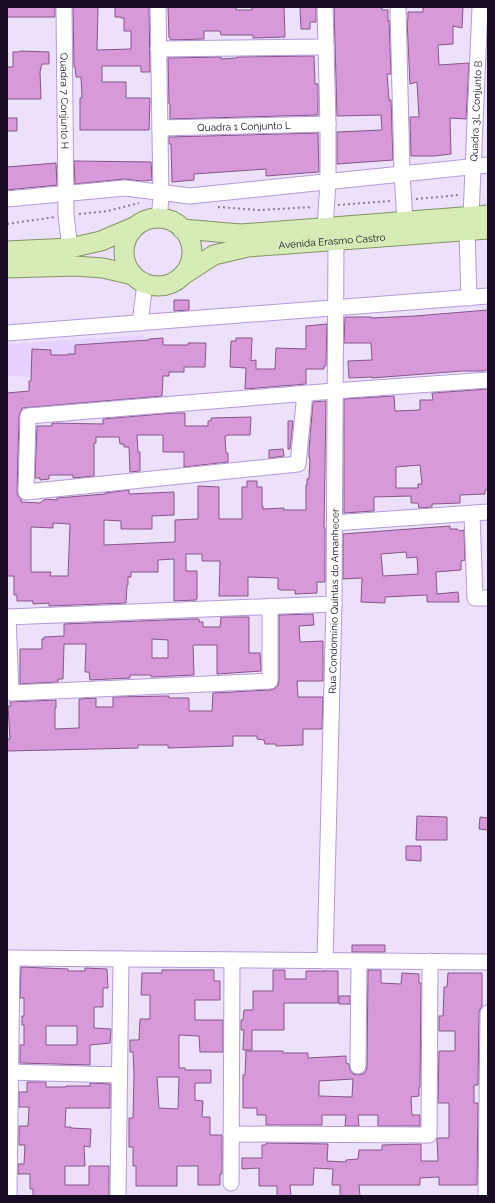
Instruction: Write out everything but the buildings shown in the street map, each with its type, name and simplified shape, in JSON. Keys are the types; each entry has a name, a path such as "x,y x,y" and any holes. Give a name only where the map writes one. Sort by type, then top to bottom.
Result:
{"main road":[{"path":"7,251 70,248 101,241 134,227 146,220 159,218 168,219 176,223 182,229 189,239 192,252 189,264 182,275 175,281 165,285 155,286 139,279 103,268 75,266 7,268"},
{"name":"Avenida Erasmo Castro","path":"182,229 241,234 330,234 476,220"},
{"name":"Avenida Erasmo Castro","path":"182,275 214,255 248,247 405,221 476,220 488,229"},
{"path":"134,227 127,238 124,250 126,264 139,279"}],"street":[{"name":"Quadra 7 Conjunto H","path":"64,7 66,215 70,248"},
{"path":"158,7 161,195 159,218"},
{"name":"Rua Condomínio Quintas do Amanhecer","path":"325,7 328,124 328,182 326,206 330,234 335,308 334,604 325,961"},
{"path":"398,7 402,174 405,221"},
{"name":"Quadra 3L Conjunto B","path":"469,298 476,220 472,194 481,166 480,7"},
{"path":"158,49 326,47"},
{"name":"Quadra 1 Conjunto L","path":"160,128 328,124"},
{"path":"7,199 125,188 161,195 190,196 481,166"},
{"path":"139,279 140,323"},
{"path":"7,333 488,296"},
{"path":"306,394 298,464 26,492 28,416 334,391 488,380"},
{"path":"334,523 488,512"},
{"path":"472,514 482,598"},
{"path":"270,606 270,681 12,693 7,617 270,606 334,604"},
{"path":"9,1192 9,958 488,962"},
{"path":"118,1194 121,959"},
{"path":"231,1183 232,960"},
{"path":"358,1066 359,961"},
{"path":"231,1134 429,1135 430,962"},
{"path":"486,1196 488,1013"},
{"path":"9,1072 119,1075"}],"path":[{"path":"216,207 259,210 472,194"},
{"path":"7,224 66,215 108,211 161,195"}],"shaded area":[{"path":"144,335 144,392 30,400 31,377 7,376 7,344"}]}
